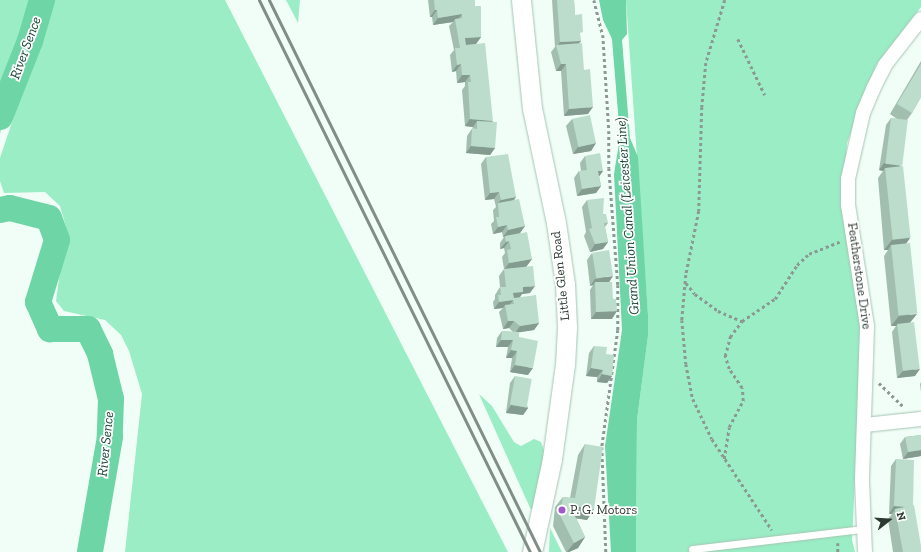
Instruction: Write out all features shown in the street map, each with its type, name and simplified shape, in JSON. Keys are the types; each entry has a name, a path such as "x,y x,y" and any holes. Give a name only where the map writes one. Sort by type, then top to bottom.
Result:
{"main road":[{"name":"Little Glen Road","path":"521,0 532,108 556,223 565,284 567,327 565,364 552,459 532,552"}],"street":[{"name":"Featherstone Drive","path":"865,552 862,529 867,326 853,239 848,179 863,113 885,65 921,19"},
{"path":"865,424 919,419"}],"lane":[{"path":"692,549 862,529"}],"path":[{"path":"594,0 603,35 609,131 608,168 618,285 618,330 602,447 606,552"},
{"path":"725,0 706,63 699,211 685,282 682,320 686,364 694,399 724,459 778,539"},
{"path":"738,39 765,95"},
{"path":"724,459 729,426 743,401 742,388 729,369 725,356 730,337 742,321 775,299 797,265 809,254 835,242 853,239"},
{"path":"685,282 700,298 718,311 742,321"},
{"path":"867,372 919,419"}],"shaded area":[{"path":"0,0 40,0 0,134"},
{"path":"53,0 225,0 508,552 125,552 142,394 129,351 121,335 105,320 64,311 56,301 66,227 60,206 45,192 4,193 0,181 0,158"},
{"path":"286,0 300,0 298,23"},
{"path":"626,0 921,0 921,7 876,65 847,143 843,200 860,324 860,377 852,540 855,552 636,552 637,420 648,336 648,315"},
{"path":"479,394 492,406 514,442 521,446 534,439 541,442 544,450 536,505 531,510"},
{"path":"550,528 562,552 549,552"}],"water":[{"name":"Grand Union Canal (Leicester Line)","path":"599,0 626,0 627,34 622,40 630,138 638,157 648,336 637,420 636,552 611,552 605,446 622,330 614,174 620,137 612,39 603,20"}],"building":[{"path":"434,0 475,0 475,6 481,6 481,37 465,38 466,45 485,43 493,121 470,119 468,82 471,82 470,75 462,75 461,64 457,65 455,48 460,48 455,19 462,18 462,14 438,18"},
{"path":"557,0 574,0 575,15 582,14 583,32 580,33 581,41 560,42"},
{"path":"582,43 584,70 590,69 593,107 569,109 566,64 561,64 556,45"},
{"path":"921,64 921,97 912,113 897,104"},
{"path":"590,115 596,143 578,147 572,119"},
{"path":"891,118 908,120 902,166 885,164"},
{"path":"477,121 497,122 495,148 471,146 472,128 477,129"},
{"path":"600,153 603,171 598,171 601,186 582,189 579,171 587,170 585,156"},
{"path":"508,154 516,197 501,200 499,192 490,193 486,157"},
{"path":"903,166 911,238 893,239 885,168"},
{"path":"604,198 603,214 606,214 608,223 604,223 608,242 595,244 589,229 592,228 587,200"},
{"path":"519,199 525,226 508,230 507,225 498,227 496,217 499,217 498,203"},
{"path":"527,232 532,259 509,263 507,250 511,249 509,241 506,242 505,236"},
{"path":"910,243 917,314 899,316 891,245"},
{"path":"609,250 613,276 596,278 592,253"},
{"path":"533,266 535,286 523,287 523,292 513,293 514,298 536,295 539,323 520,326 514,321 508,321 505,305 514,304 513,300 499,302 498,295 501,295 500,287 506,287 504,269"},
{"path":"595,282 612,282 613,299 616,299 617,311 596,312"},
{"path":"914,322 920,369 903,371 897,324"},
{"path":"502,331 519,332 519,337 538,341 533,368 515,365 517,351 511,350 513,340 501,340"},
{"path":"594,346 607,347 606,354 614,355 612,376 602,374 603,370 591,368"},
{"path":"515,376 532,379 527,408 510,405"},
{"path":"921,435 921,450 908,452 905,437"},
{"path":"585,444 603,447 594,509 574,506 573,512 585,537 574,543 560,515 563,497 575,498"},
{"path":"896,459 914,460 913,506 894,506"},
{"path":"914,505 921,552 903,552 895,509"}],"waterway":[{"name":"River Sence","path":"0,117 30,41 42,0"},
{"name":"River Sence","path":"0,210 10,208 49,218 57,240 38,302 50,329 88,329 100,354 111,399 110,437 90,552"}],"railway":[{"path":"259,0 530,552"},
{"path":"269,0 540,552"}],"place":[{"name":"P. G. Motors","path":"562,510"}]}
